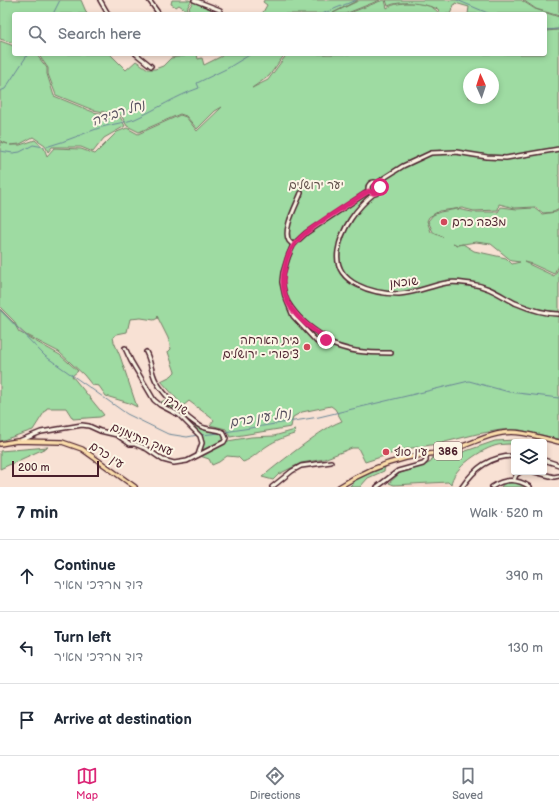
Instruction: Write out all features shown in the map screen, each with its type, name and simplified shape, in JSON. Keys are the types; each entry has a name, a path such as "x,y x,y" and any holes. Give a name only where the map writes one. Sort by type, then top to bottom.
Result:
{"main road":[{"name":"386","path":"339,487 355,477 404,458 457,448 485,437 502,433 516,432 559,442"},
{"name":"עין כרם","path":"0,444 17,441 62,442 82,449 135,487"}],"street":[{"path":"100,0 107,12"},
{"path":"149,0 158,12"},
{"path":"194,0 220,10"},
{"path":"138,56 151,66"},
{"path":"378,184 384,178 403,166 431,153 456,152 487,157 506,158 559,149"},
{"path":"369,191 368,187 371,182 378,184"},
{"path":"369,191 374,194 379,190 380,187 378,184"},
{"path":"325,341 322,344 316,341 293,316 283,289 283,273 294,245 306,232 369,191"},
{"path":"294,245 289,241 287,236 288,226 301,194"},
{"name":"שוכמן","path":"374,194 354,215 339,242 337,254 340,270 348,280 366,289 399,294 417,291 448,282 472,284 489,288 516,303 536,311 559,314"},
{"path":"287,301 294,312 306,324 326,338 325,341 337,347 354,352 368,354 391,353"},
{"name":"שורק","path":"125,348 154,400 160,405 179,415 200,436 202,443 198,455"},
{"name":"עמק התימנים","path":"17,441 41,432 82,425 116,435 130,444 135,444 147,449 156,456 169,462 182,462 224,442 226,440 226,435 220,431 199,426 177,407 157,382 146,352"},
{"path":"377,487 398,471 423,464 426,461 426,455"},
{"path":"462,487 475,471 487,462 498,457 511,456"},
{"path":"547,461 559,465"},
{"path":"272,487 292,471 301,466 331,462"},
{"path":"514,480 516,475"},
{"path":"546,475 554,477 559,476"},
{"path":"492,487 503,481 514,480 530,487"}],"shaded area":[{"path":"447,483 450,487 397,487 397,486"}],"green space":[{"path":"0,0 81,0 86,12 12,12 12,42 0,39"},
{"path":"172,0 191,1 186,10 179,5 176,7 171,4"},
{"path":"264,0 358,0 335,12 263,12 267,5 263,2"},
{"path":"360,0 380,0 350,12 335,12"},
{"path":"385,0 387,8 392,5 415,3 430,6 437,12 352,12"},
{"path":"386,0 521,0 535,9 544,12 468,12 469,7 455,3 451,12 439,12 438,9 418,4 399,3 388,6"},
{"path":"523,0 559,0 559,16 536,9"},
{"path":"193,2 211,9 209,12 187,11"},
{"path":"547,13 559,17 559,29 547,30"},
{"name":"יער ירושלים","path":"559,30 559,209 554,212 543,213 535,207 515,208 499,204 498,210 474,211 462,208 439,211 429,217 427,221 431,232 443,237 433,232 428,221 433,215 440,212 457,209 472,212 498,212 501,207 517,209 534,208 542,214 556,212 559,210 559,263 554,274 524,262 554,276 559,267 559,439 520,430 501,430 406,449 365,462 358,448 352,448 324,459 301,463 279,474 273,480 262,477 285,458 330,426 342,421 335,409 331,406 302,412 293,417 291,427 230,437 226,429 210,425 214,420 189,401 183,406 161,381 171,376 175,372 168,352 171,349 168,338 158,318 154,320 141,318 130,319 127,332 117,334 113,337 137,407 106,396 99,386 92,385 84,375 59,352 26,335 0,307 0,142 8,144 0,141 0,41 12,45 12,56 38,56 47,68 47,74 54,96 93,112 120,117 125,126 104,138 93,152 81,147 52,147 48,152 45,145 33,137 20,144 10,145 20,145 35,140 44,148 47,156 54,148 81,149 95,154 117,132 127,128 138,134 180,115 186,117 197,131 222,107 215,111 197,129 186,116 180,114 139,132 127,126 121,115 93,110 56,95 48,74 48,68 39,56 112,56 126,70 136,61 148,69 155,69 163,66 171,58 185,56 197,56 198,59 202,58 204,65 222,56 284,56 269,76 252,88 268,80 286,56 547,56 547,31","holes":["476,242 491,244 512,261 520,262 512,264 506,258 474,251 463,244"]},
{"path":"0,309 14,323 19,332 60,355 78,371 72,376 104,415 100,417 73,419 66,408 47,408 33,430 0,441"},
{"path":"167,399 193,424 203,429 218,432 224,439 202,452 203,443 201,435 179,414 163,405 161,402"},
{"path":"295,430 294,434 274,442 243,462 238,457 227,456 212,465 209,459 200,456 228,441 251,437 274,436"},
{"path":"511,440 511,444 498,445 477,454 462,466 457,472 451,485 448,482 394,485 389,483 400,473 431,462 433,457 463,452 495,441"},
{"path":"48,447 0,469 0,451"},
{"path":"385,467 384,471 368,478 360,487 349,487 353,481"},
{"path":"513,482 528,487 501,487 504,483"}],"waterway":[{"path":"54,12 60,0"},
{"name":"נחל רבידה","path":"327,12 356,0"},
{"name":"נחל רבידה","path":"457,0 485,12"},
{"name":"נחל רבידה","path":"547,30 559,29"},
{"path":"0,91 5,89 27,56"},
{"name":"נחל רבידה","path":"0,151 13,153 20,152 33,145 44,147 49,146 102,127 135,119 199,88 197,83 228,68 248,56"},
{"name":"נחל עין כרם","path":"0,310 45,356 127,414 168,434 187,437 198,435"},
{"name":"נחל עין כרם","path":"225,432 319,417 469,381 509,392 559,398"},
{"name":"נחל עין כרם","path":"201,435 220,433"}],"place":[{"name":"מצפה כרם","path":"444,222"},
{"name":"בית הארחה ציפורי - ירושלים","path":"307,347"},
{"name":"עין סוף","path":"386,452"}],"route":[{"path":"326,340 326,338 317,333 294,312 287,301 282,282 283,273 290,250 306,232 369,191 374,194 376,193 380,187"}]}
